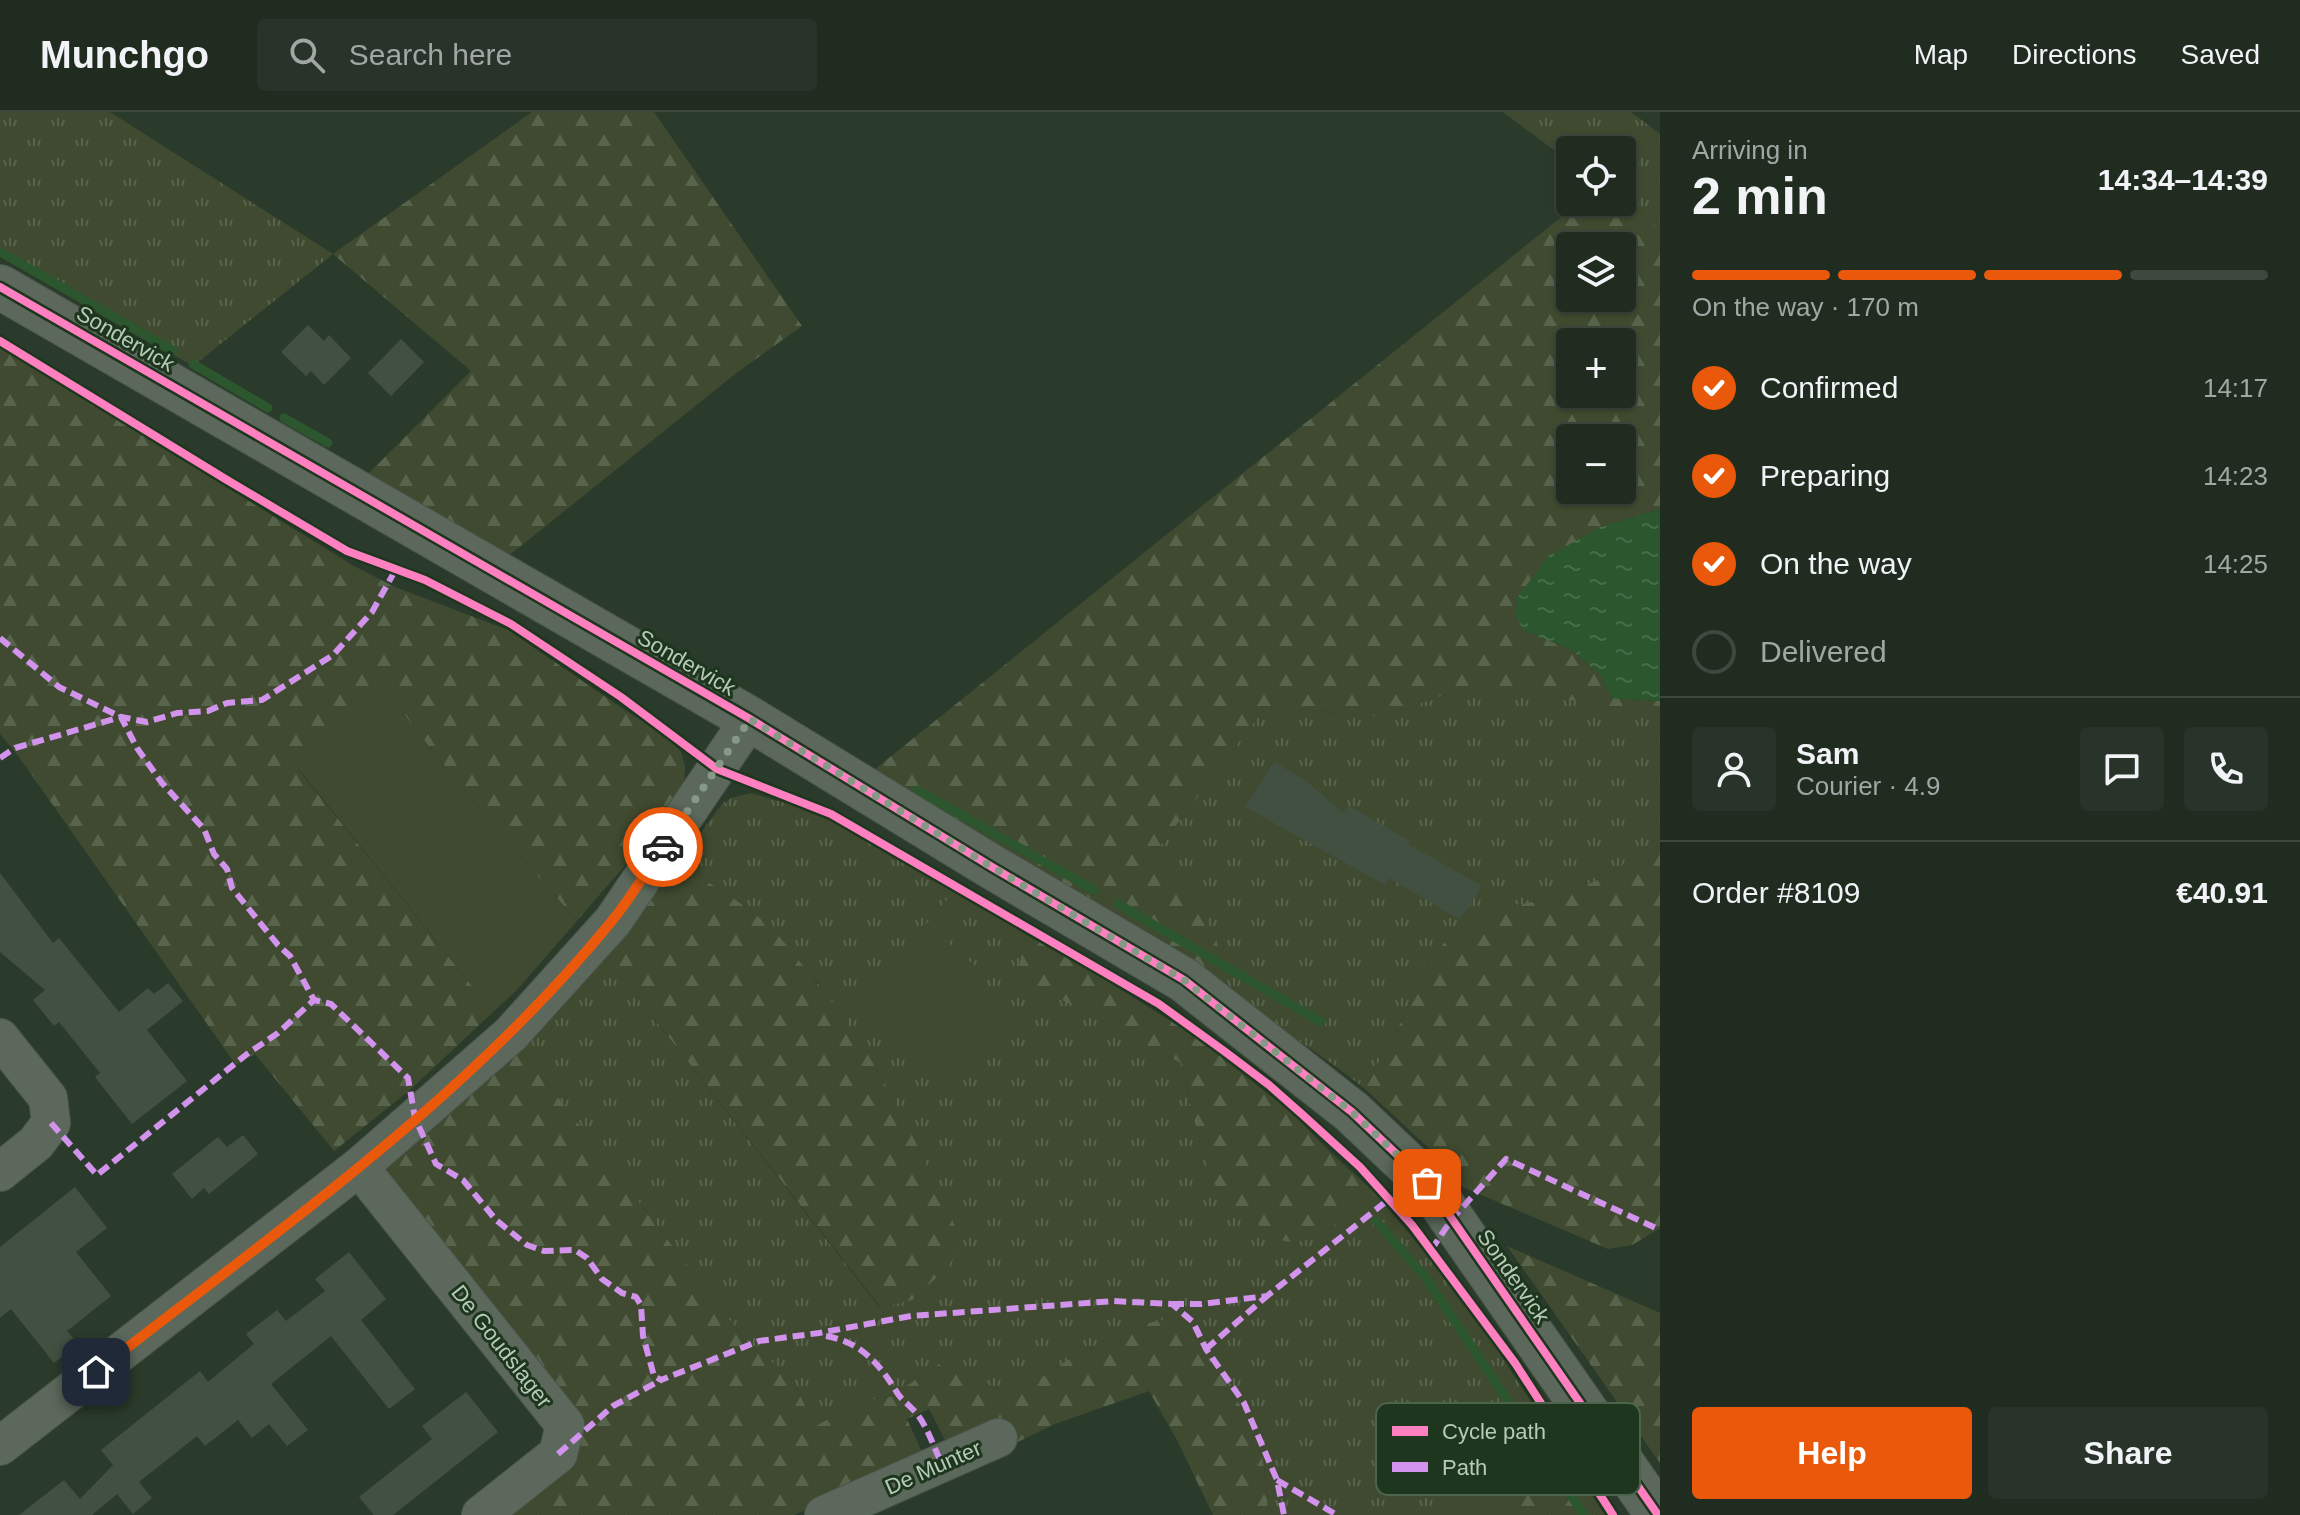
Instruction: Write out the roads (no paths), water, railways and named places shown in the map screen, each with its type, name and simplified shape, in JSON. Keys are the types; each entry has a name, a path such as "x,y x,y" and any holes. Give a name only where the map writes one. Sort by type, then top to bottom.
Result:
{"street":[{"name":"Sondervick","path":"0,287 750,719 1184,980 1352,1112 1427,1183 1580,1403"},
{"path":"0,1446 359,1167 511,1034 613,921 750,719"},
{"path":"0,1038 48,1098 51,1123 36,1143 0,1172"},
{"name":"De Goudslager","path":"359,1167 565,1425 558,1454 481,1515"},
{"name":"De Munter","path":"824,1515 998,1438"},
{"name":"Sondervick","path":"1640,1489 1658,1515"}],"water":[{"path":"1660,509 1660,701 1612,698 1600,675 1572,650 1524,631 1516,617 1517,598 1547,557 1600,527"}],"waterway":[{"path":"2,253 173,351"},
{"path":"193,364 268,408"},
{"path":"284,418 328,443"},
{"path":"917,790 1094,890"},
{"path":"1118,904 1321,1022"},
{"path":"1376,1221 1425,1277 1509,1403"},
{"path":"1571,1495 1584,1515"}]}
